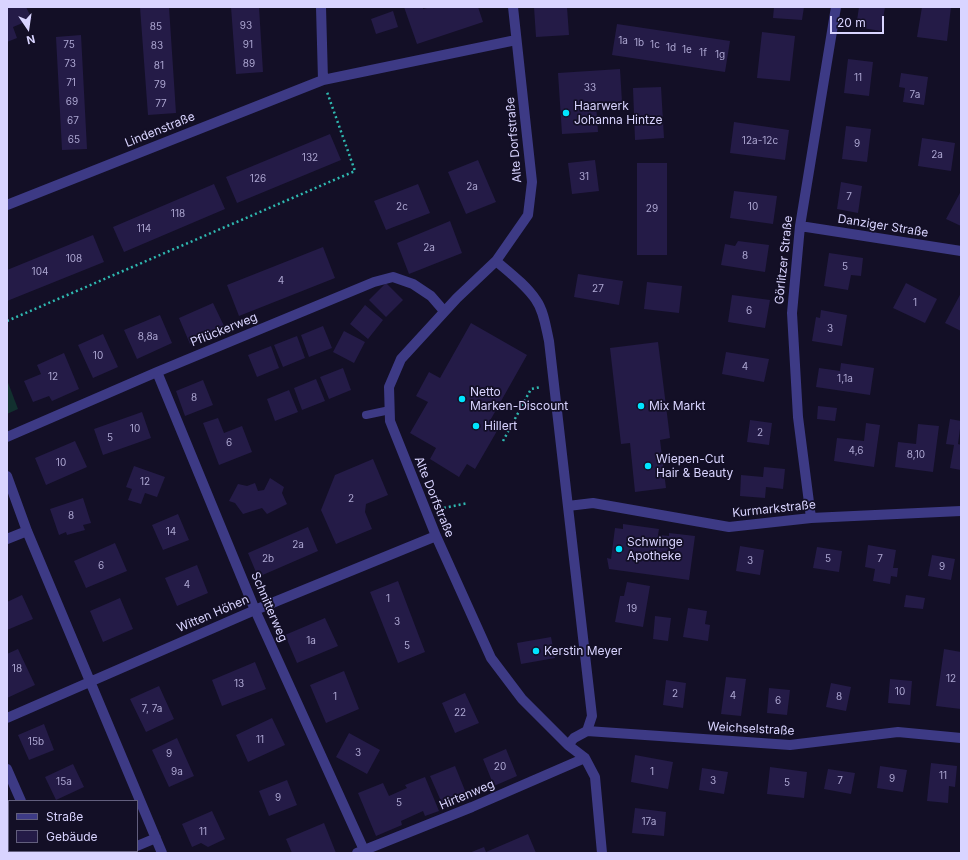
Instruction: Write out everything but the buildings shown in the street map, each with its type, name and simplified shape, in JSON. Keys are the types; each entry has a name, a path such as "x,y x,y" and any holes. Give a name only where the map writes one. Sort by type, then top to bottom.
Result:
{"street":[{"path":"322,7 322,80"},
{"name":"Alte Dorfstraße","path":"513,7 532,182 528,215 496,261 444,312 401,359 389,387 390,421 436,536 491,658 522,699 568,745 585,758 595,777 602,853"},
{"name":"Görlitzer Straße","path":"811,518 798,418 792,313 800,226 836,7"},
{"name":"Lindenstraße","path":"7,205 322,80 516,40"},
{"name":"Danziger Straße","path":"800,226 961,251"},
{"path":"496,261 521,282 536,300 541,308 549,341 592,716 587,731 574,738 568,745"},
{"name":"Pflückerweg","path":"7,437 157,372 374,282 394,277 413,284 431,296 444,312"},
{"name":"Schnitterweg","path":"157,372 255,610 360,852"},
{"path":"7,476 26,531 162,853"},
{"name":"Kurmarkstraße","path":"568,506 593,503 729,527 811,518 961,511"},
{"path":"7,539 26,531"},
{"name":"Witten Höhen","path":"7,718 255,610 436,536"},
{"name":"Weichselstraße","path":"587,731 790,745 898,732 961,738"},
{"name":"Hirtenweg","path":"360,852 472,807 585,758"},
{"path":"7,769 21,800"},
{"path":"138,846 156,838"}],"lane":[{"path":"366,415 390,410"}],"path":[{"path":"7,321 355,171 322,80"},
{"path":"503,441 531,389 554,384"},
{"path":"426,511 468,503"}],"green space":[{"path":"7,380 18,409 7,414"}],"place":[{"name":"Haarwerk Johanna Hintze","path":"566,113"},
{"name":"Netto Marken-Discount","path":"462,399"},
{"name":"Mix Markt","path":"641,406"},
{"name":"Hillert","path":"476,426"},
{"name":"Wiepen-Cut Hair & Beauty","path":"648,466"},
{"name":"Schwinge Apotheke","path":"619,549"},
{"name":"Kerstin Meyer","path":"536,651"}]}
